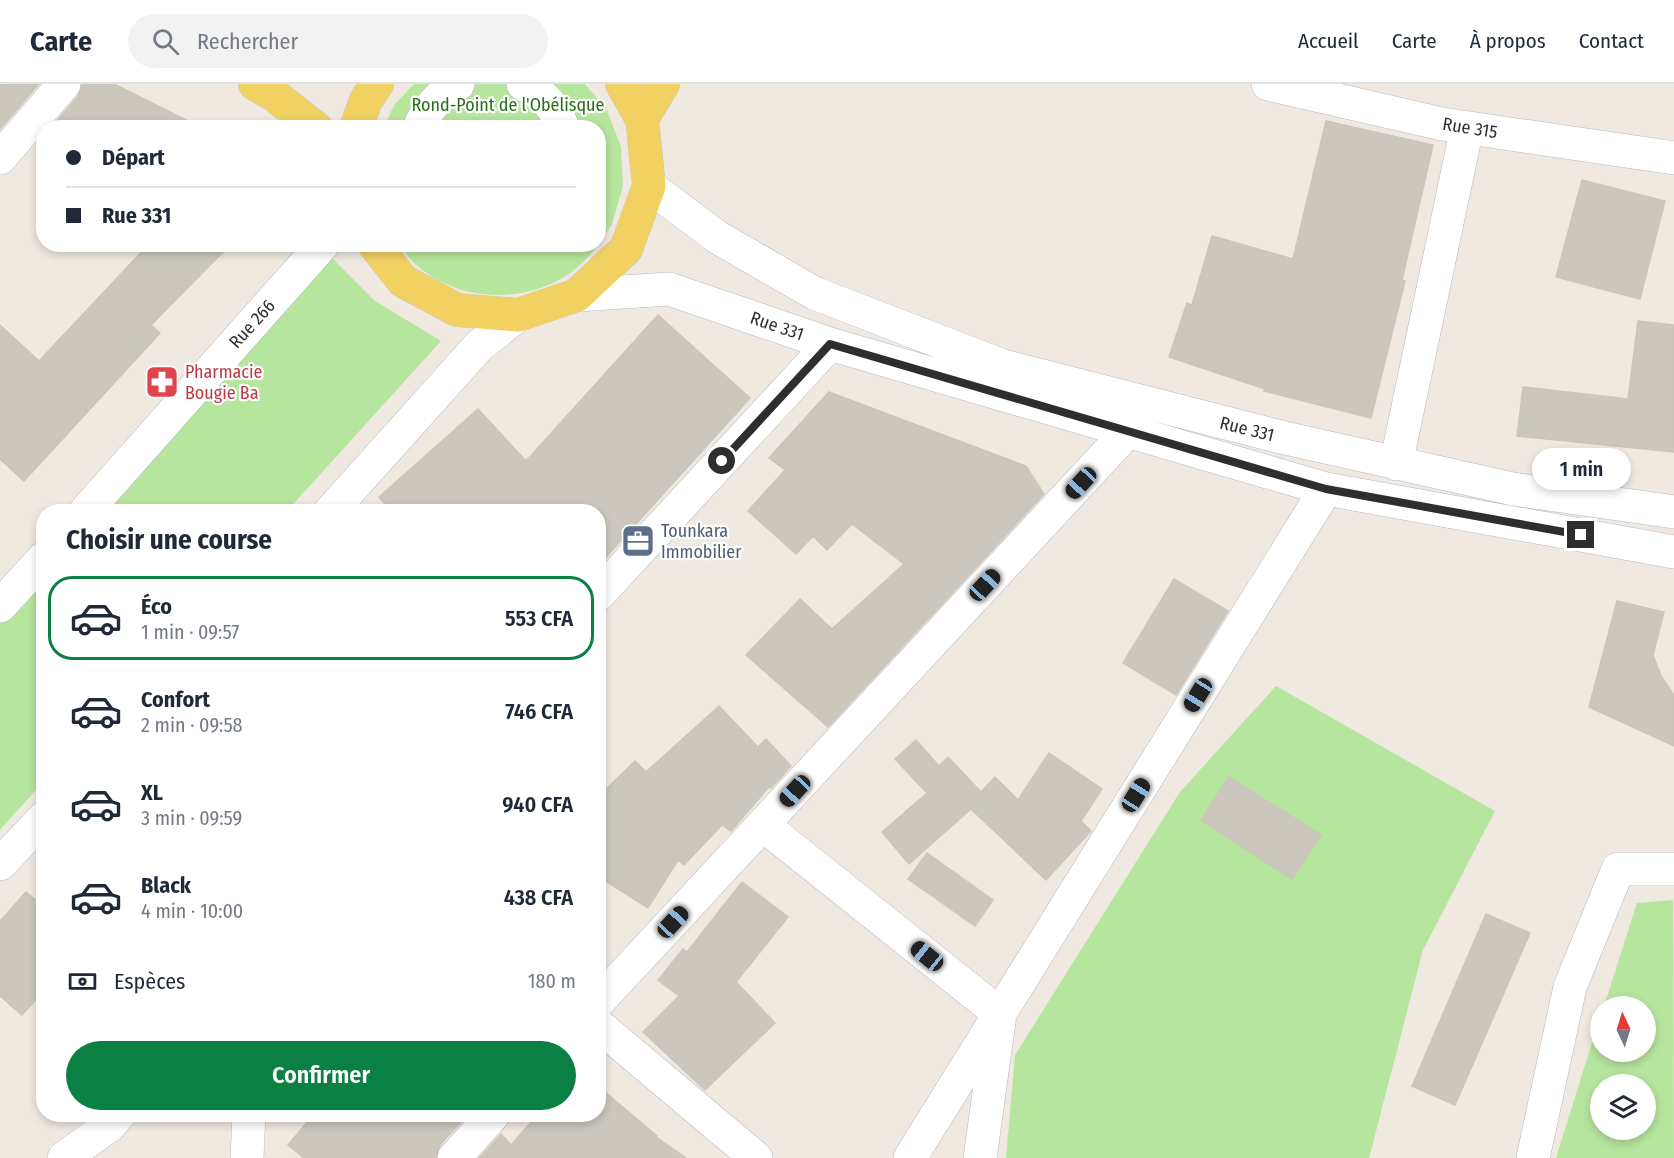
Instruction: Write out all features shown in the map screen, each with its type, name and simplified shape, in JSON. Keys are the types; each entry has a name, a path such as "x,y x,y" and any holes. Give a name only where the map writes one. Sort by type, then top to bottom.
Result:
{"main road":[{"path":"255,84 274,95 306,120"},
{"path":"359,120 366,99 377,84"},
{"path":"380,252 403,281 457,310 518,315 577,295 626,249 649,186 642,119 622,84"},
{"path":"642,119 663,84"}],"street":[{"path":"0,158 64,84"},
{"path":"422,120 426,112 442,94 458,84"},
{"path":"524,84 538,91 556,111 560,120"},
{"name":"Rue 315","path":"1268,84 1467,128 1670,152"},
{"path":"1396,464 1467,128"},
{"name":"Rue 331","path":"649,186 717,237 814,293 1003,366 1396,464 1513,489 1674,512"},
{"name":"Rue 266","path":"92,504 316,252"},
{"name":"Rue 331","path":"577,295 669,290 830,344 1326,489 1674,552"},
{"path":"337,504 479,346 518,315"},
{"path":"606,586 830,344"},
{"path":"606,993 1128,431"},
{"path":"910,1158 1326,489"},
{"path":"0,606 36,567"},
{"path":"763,825 1000,1014"},
{"path":"0,864 36,826"},
{"path":"1533,1158 1570,987 1618,869 1674,869"},
{"path":"980,1158 1000,1014"},
{"path":"606,1032 756,1158"},
{"path":"64,1158 112,1122"},
{"path":"247,1158 249,1122"},
{"path":"454,1158 487,1122"}],"green space":[{"name":"Rond-Point de l'Obélisque","path":"414,84 585,84 607,110 621,147 623,186 612,224 606,233 606,120 387,120 394,105"},
{"path":"405,252 591,252 581,264 560,279 536,289 511,294 485,294 459,289 435,278"},
{"path":"331,257 375,301 441,341 293,504 104,504"},
{"path":"36,577 36,790 0,830 0,617"},
{"path":"1276,686 1495,811 1423,950 1369,1158 1006,1158 1015,1055 1180,792"},
{"path":"1673,900 1674,1158 1556,1158 1590,1049 1590,1062 1656,1062 1656,996 1607,996 1637,903"}],"building":[{"path":"0,84 39,84 0,129"},
{"path":"82,84 114,84 186,120 58,120 78,96"},
{"path":"1326,121 1433,145 1402,280 1405,281 1371,418 1264,391 1265,389 1169,357 1187,303 1192,305 1212,236 1293,259"},
{"path":"1582,180 1665,201 1640,299 1556,277"},
{"path":"141,252 223,252 151,325 160,333 24,481 0,459 0,325 39,361"},
{"path":"658,315 750,398 606,557 606,504 385,504 379,497 478,409 526,461"},
{"path":"1638,321 1674,325 1674,452 1517,436 1523,387 1628,399"},
{"path":"829,392 1026,466 1044,494 828,727 746,655 800,599 832,629 904,564 852,524 827,550 813,536 796,554 748,511 785,470 769,458"},
{"path":"1174,579 1228,611 1176,695 1123,663"},
{"path":"1617,601 1664,612 1653,655 1661,676 1674,695 1674,746 1589,707"},
{"path":"719,706 758,747 766,739 791,766 771,788 769,787 731,831 722,825 684,865 678,860 648,908 606,881 606,789 635,761 646,772"},
{"path":"916,740 939,766 948,757 981,792 995,777 1018,800 1049,753 1102,789 1081,821 1091,831 1046,880 971,809 909,864 882,832 927,793 895,759"},
{"path":"1229,777 1321,835 1292,879 1201,820"},
{"path":"927,853 993,900 975,926 908,879"},
{"path":"742,882 788,917 736,982 775,1023 705,1090 643,1032 679,996 658,980 683,949 687,952"},
{"path":"26,892 36,900 36,1000 22,1015 0,996 0,921"},
{"path":"1486,914 1530,933 1455,1105 1412,1086"},
{"path":"606,1093 656,1137 686,1158 479,1158 501,1134 511,1145 531,1122 606,1122"},
{"path":"307,1122 461,1122 440,1145 436,1158 304,1158 288,1145"}],"place":[{"name":"Pharmacie Bougie Ba","path":"162,382"},
{"name":"Tounkara Immobilier","path":"638,541"}],"route":[{"path":"722,461 830,344 1326,489 1581,535"}]}
